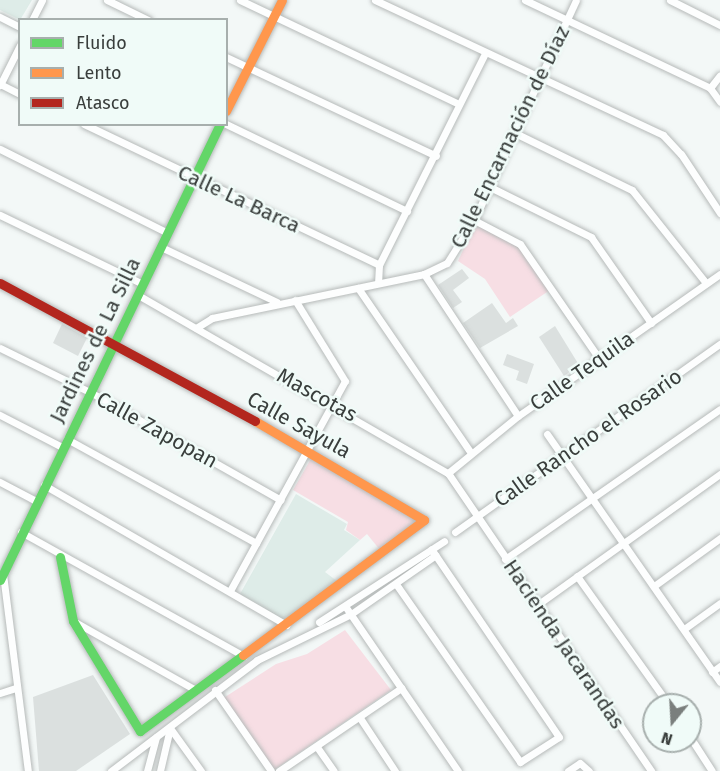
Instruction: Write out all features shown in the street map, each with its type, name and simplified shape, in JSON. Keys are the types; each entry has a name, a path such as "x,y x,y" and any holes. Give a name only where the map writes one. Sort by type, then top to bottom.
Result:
{"street":[{"path":"33,18 42,0"},
{"path":"106,0 144,18"},
{"path":"240,0 459,104"},
{"path":"228,107 282,0"},
{"path":"375,0 484,55 663,135 681,154 720,213"},
{"path":"525,0 710,88 720,102"},
{"name":"Calle Encarnación de Díaz","path":"195,328 212,318 277,302 424,274 452,259 474,220 576,0"},
{"path":"670,0 720,26"},
{"path":"0,17 18,26"},
{"path":"18,49 0,85 18,93"},
{"path":"378,283 379,265 436,156 484,55"},
{"path":"228,58 436,156"},
{"path":"710,88 720,75"},
{"path":"228,125 407,211"},
{"name":"Calle La Barca","path":"88,126 379,265"},
{"name":"Jardines de La Silla","path":"1,576 219,126"},
{"path":"515,133 632,190 706,283"},
{"path":"0,149 168,232"},
{"path":"490,186 591,237 651,323"},
{"path":"0,215 143,284"},
{"path":"474,220 520,244 600,360"},
{"path":"161,247 277,302"},
{"path":"424,274 518,416"},
{"name":"Calle Tequila","path":"448,473 518,416 720,274"},
{"name":"Calle Sayula","path":"0,283 308,450 424,521 286,625"},
{"path":"358,288 471,453"},
{"name":"Mascotas","path":"138,295 333,403 448,473 478,516"},
{"path":"231,589 333,403 345,373 295,300"},
{"name":"Calle Rancho el Rosario","path":"455,532 720,344"},
{"name":"Calle Zapopan","path":"0,348 90,392 281,500"},
{"path":"505,559 720,408"},
{"path":"0,415 64,443 256,543"},
{"path":"547,434 589,499 654,586 720,682"},
{"path":"537,606 720,474"},
{"path":"0,482 36,501"},
{"path":"44,485 231,589 286,625 194,689 140,731 73,621 60,557"},
{"name":"Hacienda Jacarandas","path":"478,516 651,771"},
{"path":"21,532 60,557 244,656"},
{"path":"654,586 720,538"},
{"path":"111,771 257,660 351,614 396,584 444,541"},
{"path":"319,622 434,552"},
{"path":"396,584 522,763 560,734 434,552"},
{"path":"1,576 28,771"},
{"path":"577,576 660,693"},
{"path":"684,629 720,603"},
{"path":"345,606 458,771"},
{"path":"73,621 194,689"},
{"path":"712,672 720,666"},
{"path":"0,693 15,688"},
{"path":"279,771 401,688"},
{"path":"215,690 271,771"},
{"path":"360,718 395,771"},
{"path":"160,771 170,728"},
{"path":"170,728 201,771"},
{"path":"147,771 156,737"},
{"path":"317,747 334,771"},
{"path":"700,753 712,771"},
{"path":"568,771 580,764 589,771"}],"shaded area":[{"path":"0,0 32,0 21,18 18,19 0,10"},
{"path":"475,224 520,248 550,290 510,317 485,279 458,261"},
{"path":"312,457 420,521 380,550 367,534 360,540 346,530 348,522 293,490"},
{"path":"296,494 347,524 344,530 360,540 325,572 337,581 284,620 240,594"},
{"path":"345,630 391,690 274,770 222,699 276,664 307,654"}],"building":[{"path":"462,269 469,278 453,290 462,302 453,308 438,285"},
{"path":"492,303 506,323 513,318 518,326 480,348 463,323"},
{"path":"62,324 87,338 78,356 53,343"},
{"path":"555,326 579,365 564,376 539,337"},
{"path":"507,354 534,364 527,384 516,380 519,371 503,365"},
{"path":"93,675 130,734 76,771 39,771 33,697"}],"traffic: fast":[{"path":"0,580 219,126"},
{"path":"60,557 73,621 140,731 243,655"}],"traffic: slow":[{"path":"228,107 282,0"},
{"path":"243,655 424,520 255,421"}],"traffic: jam":[{"path":"0,283 255,421"}]}
